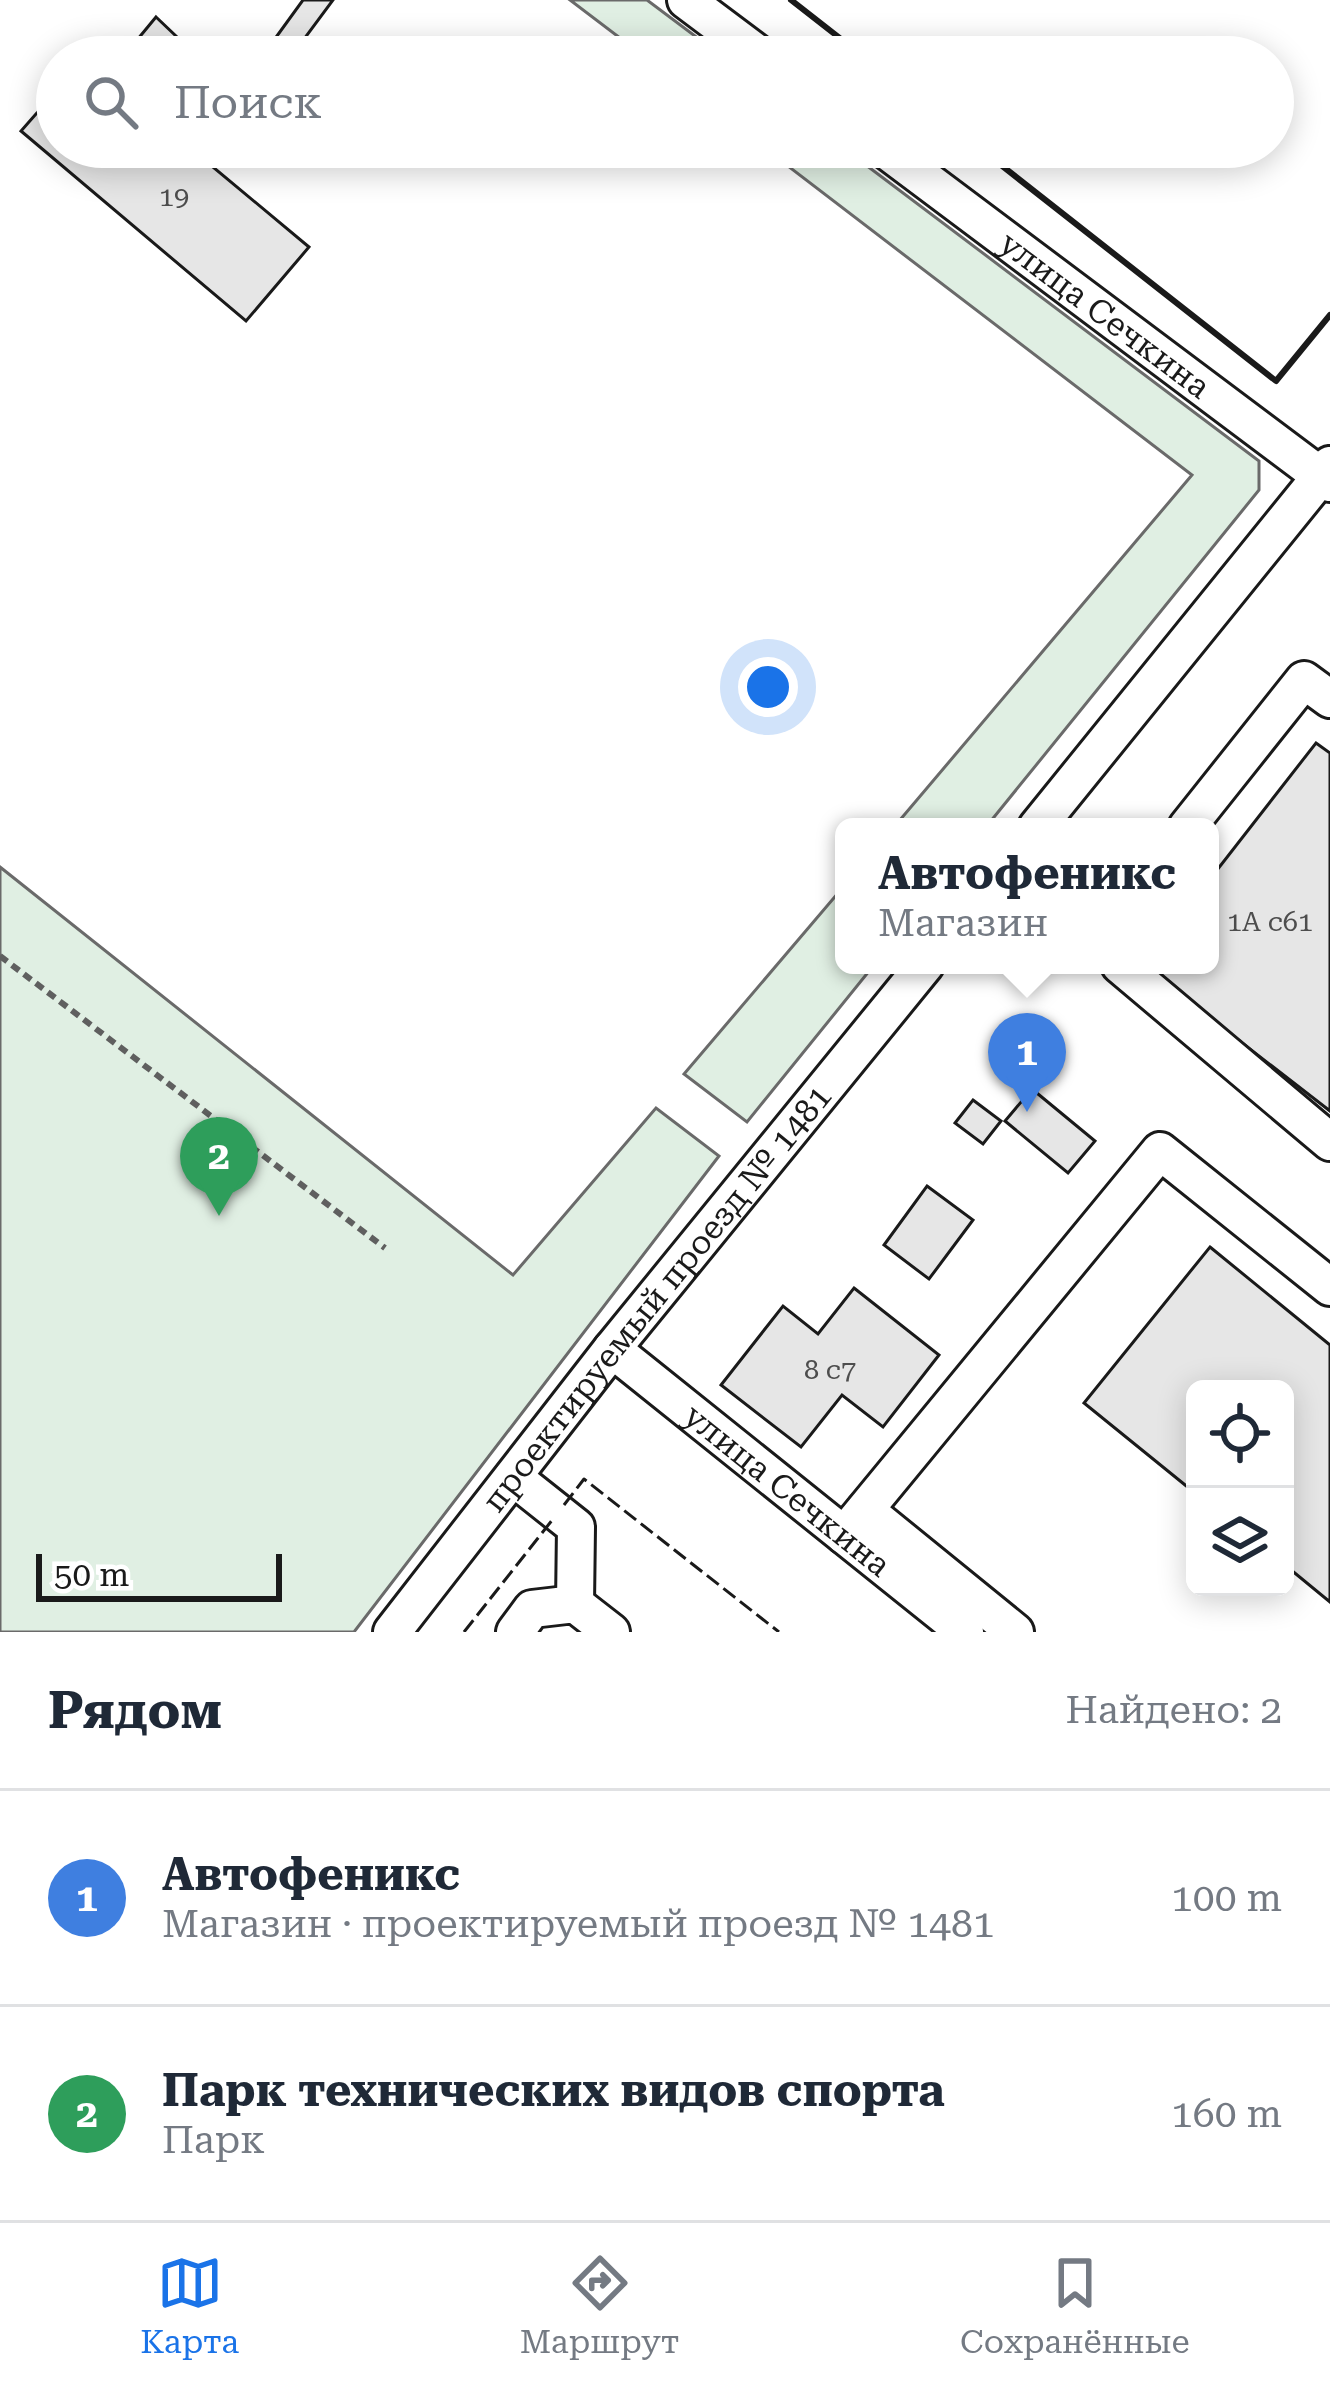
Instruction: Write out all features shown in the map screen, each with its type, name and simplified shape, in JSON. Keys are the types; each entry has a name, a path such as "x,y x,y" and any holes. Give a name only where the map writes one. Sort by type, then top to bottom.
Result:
{"street":[{"path":"686,0 734,36"},
{"name":"улица Сечкина","path":"911,168 1328,475"},
{"path":"1044,818 1328,475"},
{"path":"1194,818 1304,680 1330,699"},
{"name":"проектируемый проезд № 1481","path":"392,1632 611,1349 918,974"},
{"path":"1131,974 1330,1142"},
{"path":"1016,1632 854,1522 1160,1151 1330,1287"},
{"name":"улица Сечкина","path":"611,1349 854,1522 965,1632"},
{"path":"512,1477 576,1527 575,1604"},
{"path":"514,1632 532,1610 575,1604 611,1632"}],"path":[{"path":"0,956 386,1248"}],"green space":[{"path":"570,0 647,0 695,36 617,36"},
{"path":"790,168 870,168 1259,461 1259,490 993,818 902,818 1192,475"},
{"path":"0,867 513,1275 656,1108 719,1156 354,1632 0,1632"},
{"path":"835,897 835,974 867,974 747,1122 684,1074"}],"building":[{"path":"303,0 333,0 306,36 277,36"},
{"path":"156,17 176,36 140,36"},
{"path":"36,114 36,144 21,131"},
{"path":"65,168 214,168 309,247 246,321"},
{"path":"1316,743 1330,753 1330,1111 1153,974 1219,974 1219,867"},
{"path":"1032,1089 1095,1141 1068,1173 1005,1121"},
{"path":"973,1100 1001,1121 983,1144 955,1123"},
{"path":"927,1186 973,1220 929,1279 884,1245"},
{"path":"1210,1247 1330,1345 1330,1602 1294,1572 1294,1380 1186,1380 1186,1486 1084,1403"},
{"path":"854,1288 939,1355 883,1427 842,1395 801,1447 721,1385 783,1306 818,1334"}],"fence":[{"path":"564,1505 584,1479 779,1632"},
{"path":"464,1632 553,1519"}],"wall":[{"path":"791,0 837,36"},
{"path":"1005,168 1276,381 1330,315"}],"place":[{"name":"Автофеникс","path":"1027,1112"},
{"name":"Парк технических видов спорта","path":"219,1216"}]}
